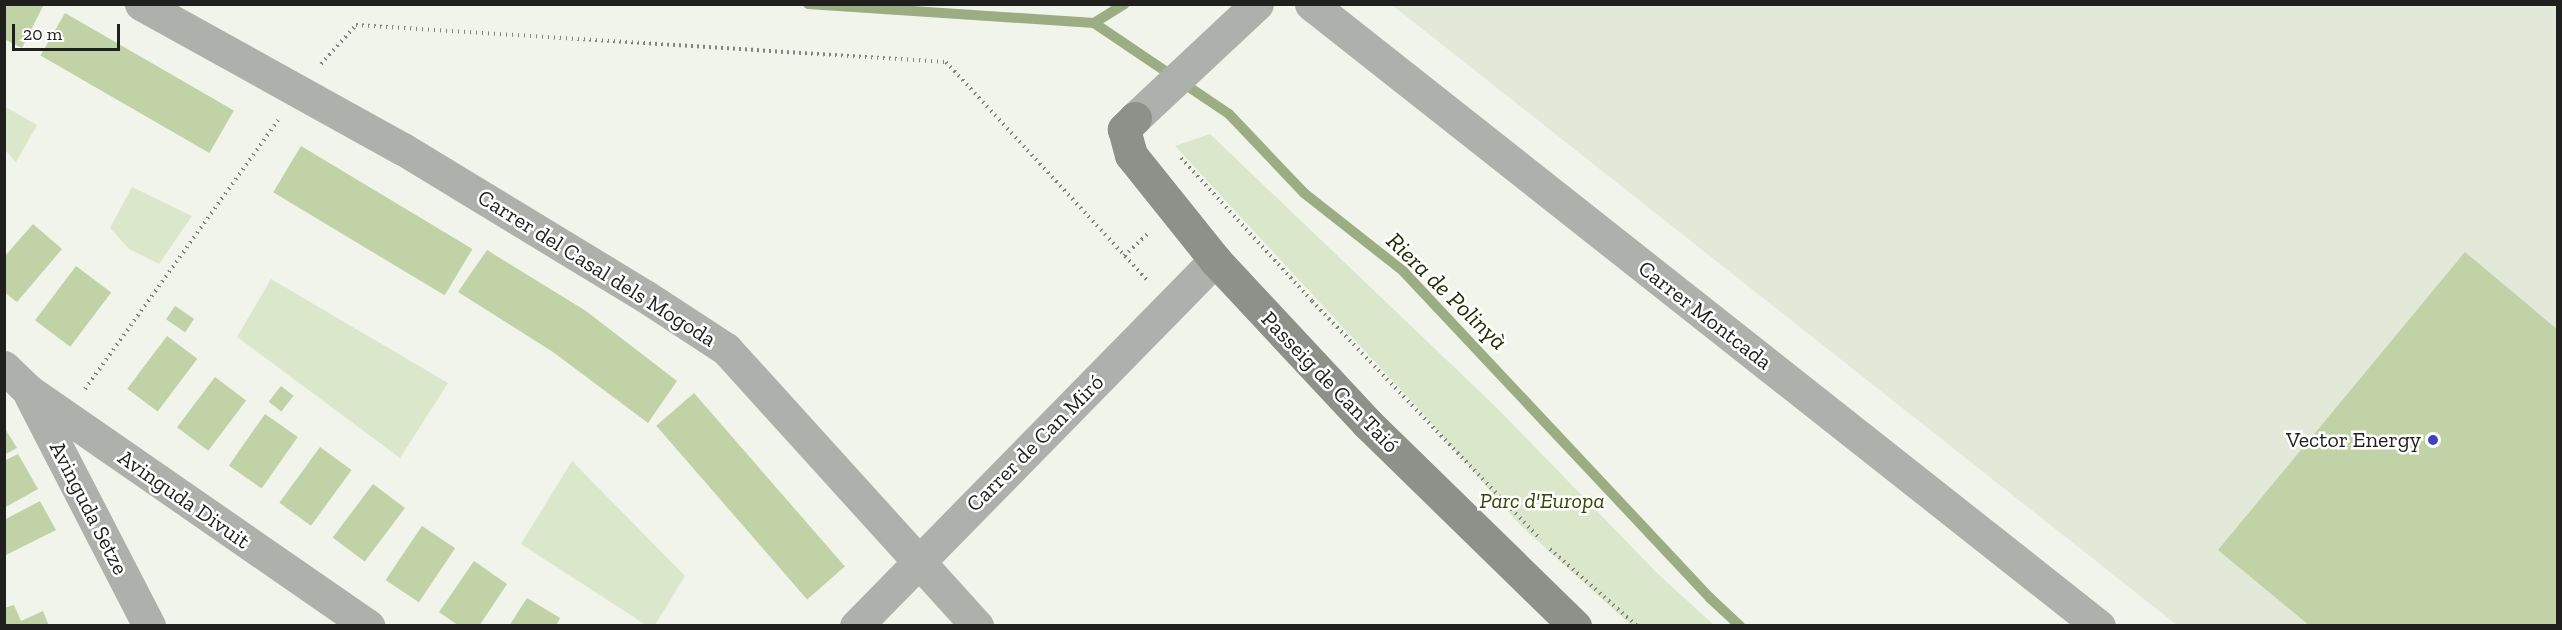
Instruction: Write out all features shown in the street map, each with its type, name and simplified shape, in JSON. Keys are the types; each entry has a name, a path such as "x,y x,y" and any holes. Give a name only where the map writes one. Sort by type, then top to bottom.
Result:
{"main road":[{"name":"Passeig de Can Taió","path":"1135,118 1124,129 1131,155 1215,260 1367,423 1575,626"}],"street":[{"name":"Carrer del Casal dels Mogoda","path":"141,4 404,149 645,296 726,349 977,626"},
{"path":"1135,118 1257,4"},
{"name":"Carrer Montcada","path":"1311,4 2098,626"},
{"name":"Carrer de Can Miró","path":"856,626 1215,260"},
{"name":"Avinguda Divuit","path":"4,367 29,391 369,626"},
{"name":"Avinguda Setze","path":"29,391 149,626"}],"path":[{"path":"65,416 298,91 356,24 946,62 1156,290 1172,304"},
{"path":"1176,154 1192,168 1312,301 1547,546 1637,626"}],"shaded area":[{"path":"1392,5 2557,5 2557,625 2177,625"}],"green space":[{"path":"4,106 37,125 16,162 5,150"},
{"name":"Parc d'Europa","path":"1210,134 1498,409 1658,574 1714,625 1631,625 1521,526 1426,417 1175,146"},
{"path":"132,187 192,216 159,264 129,249 110,228"},
{"path":"271,279 448,383 400,458 237,337"},
{"path":"572,461 685,576 655,625 646,625 521,544"}],"building":[{"path":"4,4 44,4 22,48 4,39"},
{"path":"65,13 234,110 209,153 40,55"},
{"path":"301,146 472,249 445,295 273,192"},
{"path":"33,224 62,249 17,302 4,292 4,257"},
{"path":"487,250 586,311 677,381 648,423 553,352 458,292"},
{"name":"Vector Energy","path":"2465,252 2558,330 2558,626 2310,626 2218,550"},
{"path":"76,266 111,292 70,347 35,320"},
{"path":"175,306 194,319 185,332 166,319"},
{"path":"167,336 197,359 158,412 127,389"},
{"path":"215,377 246,400 208,451 177,427"},
{"path":"281,386 294,396 281,412 269,402"},
{"path":"694,393 845,567 807,599 656,426"},
{"path":"265,414 298,437 262,489 229,466"},
{"path":"4,427 17,448 4,455"},
{"path":"320,447 352,470 311,526 279,503"},
{"path":"18,454 38,489 4,508 4,461"},
{"path":"373,484 405,508 365,562 333,538"},
{"path":"40,501 56,530 4,556 4,520"},
{"path":"422,526 455,548 419,602 386,580"},
{"path":"474,561 507,584 479,626 459,626 439,612"},
{"path":"527,598 560,618 556,626 509,626"},
{"path":"14,605 21,621 43,611 49,626 4,626 4,608"}],"waterway":[{"path":"808,4 1094,23 1125,4"},
{"name":"Riera de Polinyà","path":"1094,23 1229,114 1304,193 1403,271 1710,598 1740,626"}],"place":[{"name":"Vector Energy","path":"2433,440"}]}
